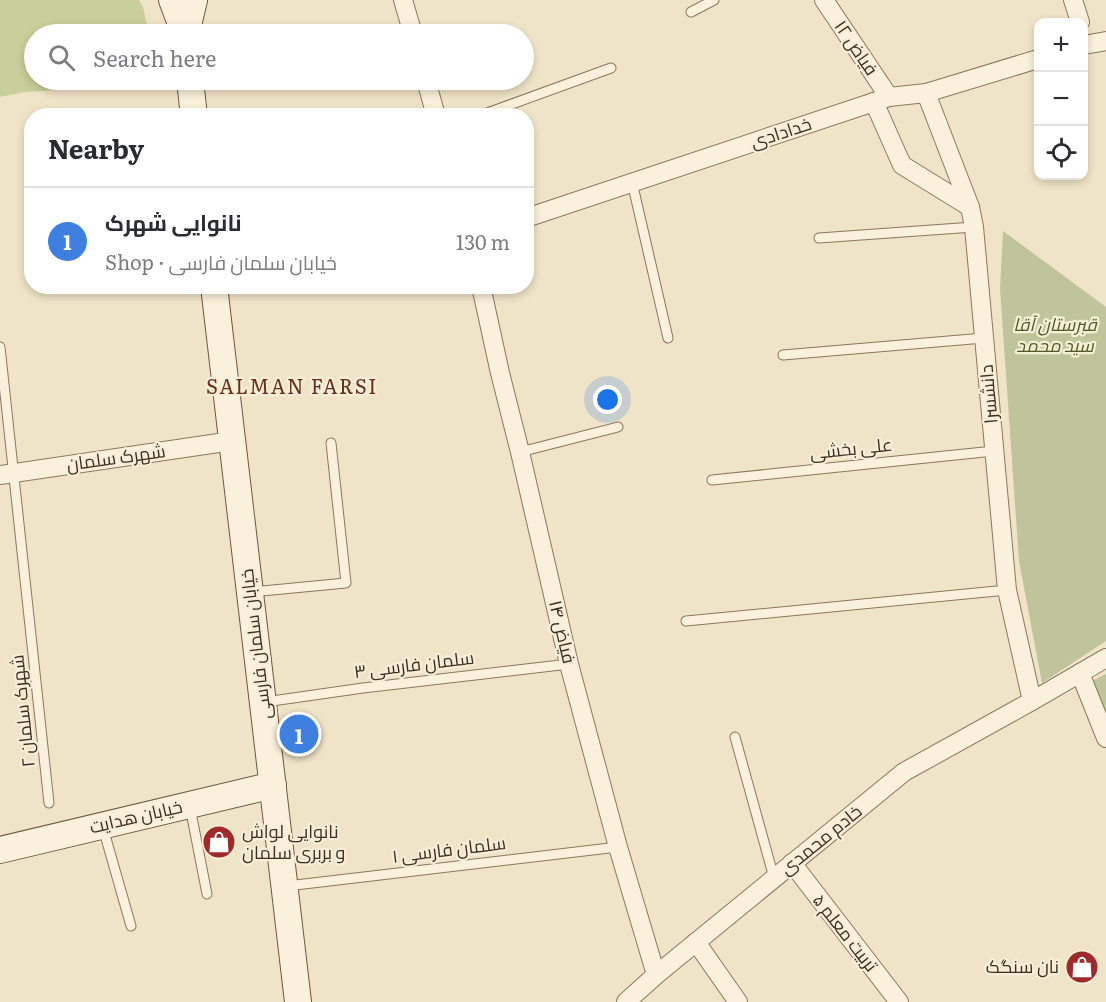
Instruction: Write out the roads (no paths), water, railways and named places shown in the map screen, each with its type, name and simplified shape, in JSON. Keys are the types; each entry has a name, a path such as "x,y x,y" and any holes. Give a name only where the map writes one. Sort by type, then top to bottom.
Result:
{"main road":[{"path":"172,0 181,24"},
{"path":"188,24 194,0"},
{"path":"191,90 193,108"},
{"name":"خیابان سلمان فارسی","path":"215,294 298,1002"},
{"name":"خیابان هدایت","path":"0,850 273,785"}],"street":[{"path":"403,0 409,24"},
{"name":"فیاض ۱۲","path":"824,0 881,99 902,165 970,207"},
{"path":"1073,0 1079,18"},
{"path":"1088,42 1106,41"},
{"name":"خدادادی","path":"534,215 881,99 926,93 1034,60"},
{"path":"429,90 434,108"},
{"name":"دانشسرا","path":"926,93 970,207 974,227 1007,590 1032,701"},
{"name":"فیاض ۱۴","path":"483,294 569,664 618,847 656,975"},
{"name":"شهرک سلمان","path":"7,474 232,441"},
{"name":"خادم محمدی","path":"626,1002 904,772 1106,658"},
{"path":"1080,673 1106,738"},
{"name":"تربیت معلم ۵","path":"792,863 899,1002"},
{"path":"696,942 738,1002"}],"lane":[{"path":"691,12 714,0"},
{"path":"501,108 611,68"},
{"path":"632,182 668,338"},
{"path":"819,238 974,227"},
{"path":"783,355 984,338"},
{"name":"شهرک سلمان ۲","path":"0,347 7,474 49,804"},
{"path":"520,452 618,428"},
{"path":"250,592 346,583 331,443"},
{"name":"علی بخشی","path":"712,480 994,451"},
{"path":"686,621 1007,590"},
{"name":"سلمان فارسی ۳","path":"263,703 363,687 569,664"},
{"path":"735,737 774,878"},
{"path":"190,805 207,894"},
{"path":"103,825 130,926"},
{"name":"سلمان فارسی ۱","path":"285,886 618,847"}],"place":[{"name":"نانوایی شهرک","path":"299,734"},
{"name":"نانوایی لواش و بربری سلمان","path":"219,842"},
{"name":"نان سنگک","path":"1082,967"}],"district":[{"name":"SALMAN FARSI","path":"292,387"}],"park label":[{"name":"قبرستان آقا سید محمد","path":"1055,335"}]}
